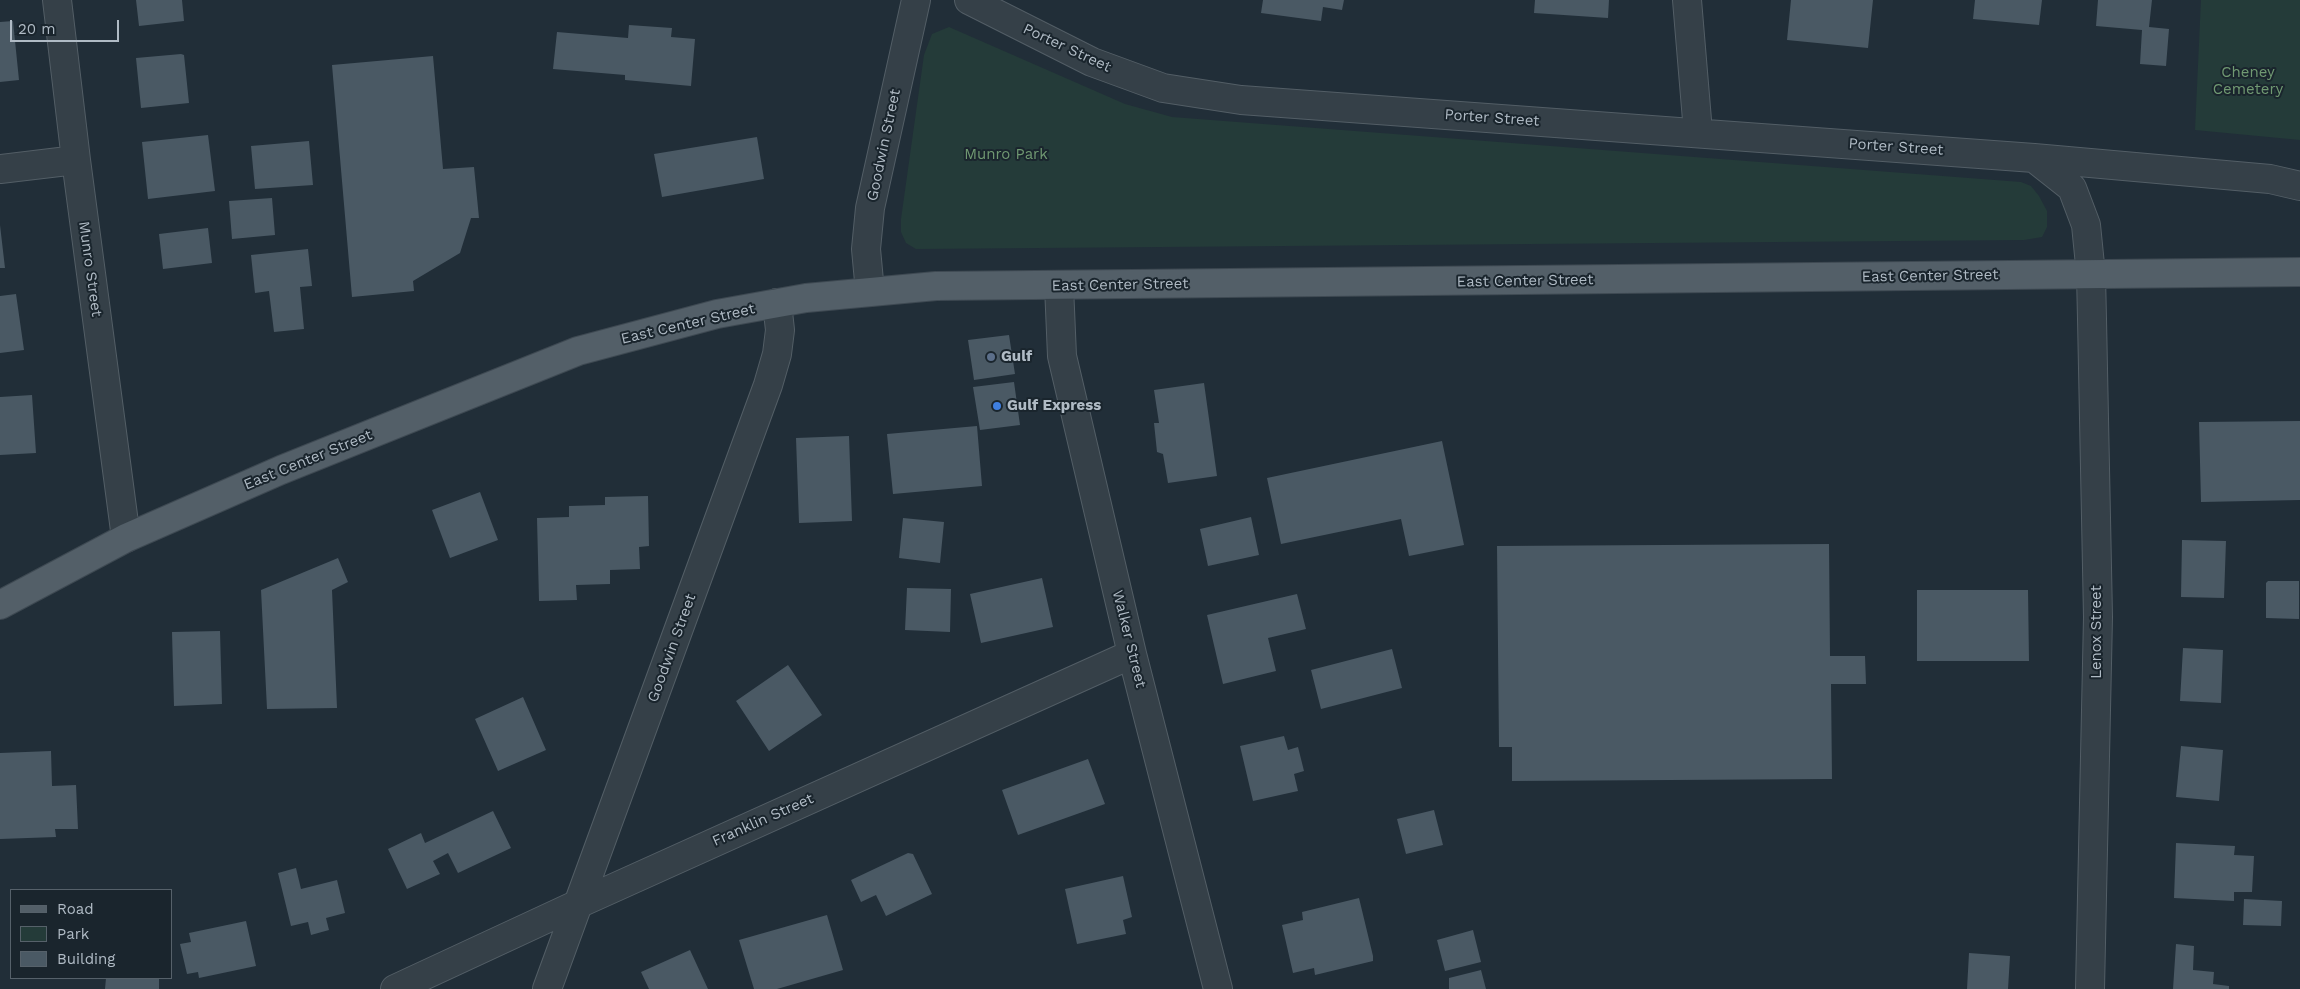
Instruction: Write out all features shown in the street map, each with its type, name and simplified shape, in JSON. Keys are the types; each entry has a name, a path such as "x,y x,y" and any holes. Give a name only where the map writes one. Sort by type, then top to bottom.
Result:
{"main road":[{"name":"East Center Street","path":"0,605 126,538 281,470 578,351 717,314 806,298 936,286 2300,272"}],"street":[{"name":"Munro Street","path":"57,0 76,160 126,538"},
{"name":"Goodwin Street","path":"870,292 866,249 870,208 916,0"},
{"name":"Porter Street","path":"969,0 1092,62 1163,88 1240,100 2034,158 2270,179 2300,186"},
{"path":"1687,0 1698,132"},
{"path":"2034,158 2072,188 2086,225 2091,275"},
{"path":"0,169 76,160"},
{"name":"Lenox Street","path":"2090,989 2098,617 2091,275"},
{"name":"Walker Street","path":"1059,286 1062,356 1132,654 1218,989"},
{"name":"Goodwin Street","path":"547,989 768,385 777,354 780,330 777,303"},
{"name":"Franklin Street","path":"395,989 578,904 1132,654"}],"green space":[{"name":"Cheney Cemetery","path":"2201,0 2300,0 2300,140 2195,130"},
{"name":"Munro Park","path":"949,27 1125,104 1172,117 2021,182 2031,186 2039,196 2047,211 2047,227 2042,237 2024,240 916,249 906,243 901,232 901,219 924,55 932,34"}],"building":[{"path":"136,0 182,0 184,21 139,26"},
{"path":"1263,0 1344,0 1342,10 1323,7 1321,21 1261,13"},
{"path":"1535,0 1609,0 1608,18 1534,13"},
{"path":"1791,0 1873,0 1868,48 1787,40"},
{"path":"1975,0 2042,0 2039,25 1973,19"},
{"path":"2098,0 2152,0 2149,27 2169,29 2166,66 2140,64 2142,30 2096,26"},
{"path":"13,21 19,80 0,82 0,22"},
{"path":"629,25 672,28 671,37 695,39 691,86 625,80 625,75 553,69 557,32 628,38"},
{"path":"184,55 189,103 141,108 136,58"},
{"path":"433,56 443,169 474,167 479,218 471,218 460,253 413,281 414,291 352,297 332,65"},
{"path":"208,135 215,191 148,199 142,142"},
{"path":"757,137 764,179 662,197 654,154"},
{"path":"309,141 313,185 255,189 251,146"},
{"path":"272,198 275,235 232,239 229,201"},
{"path":"0,225 5,268 0,268"},
{"path":"208,228 212,263 163,269 159,234"},
{"path":"308,249 312,286 300,287 304,329 274,332 269,291 255,293 251,255"},
{"path":"16,294 24,350 0,353 0,296"},
{"name":"Gulf","path":"1009,335 1015,374 974,380 968,340"},
{"name":"Gulf Express","path":"1014,382 1020,425 980,430 973,387"},
{"path":"1204,383 1217,476 1168,483 1163,454 1157,452 1154,423 1159,423 1154,390"},
{"path":"32,395 36,453 0,455 0,397"},
{"path":"2300,421 2300,500 2201,502 2199,422"},
{"path":"977,426 982,486 893,494 887,434"},
{"path":"849,436 852,521 799,523 796,438"},
{"path":"1442,441 1464,545 1409,556 1401,519 1281,544 1267,478"},
{"path":"480,492 498,540 450,558 432,510"},
{"path":"648,496 649,546 639,547 640,569 610,570 610,584 576,585 577,600 539,601 537,518 569,517 569,506 605,505 605,497"},
{"path":"1251,517 1259,555 1208,566 1200,529"},
{"path":"903,518 944,522 940,563 899,558"},
{"path":"2182,540 2226,541 2224,598 2181,597"},
{"path":"1829,544 1830,656 1865,656 1866,684 1831,684 1832,779 1512,781 1512,747 1499,747 1497,546"},
{"path":"338,558 348,582 332,590 337,708 267,709 261,590"},
{"path":"1042,578 1053,627 981,643 970,594"},
{"path":"2268,581 2299,581 2299,619 2266,618 2266,583"},
{"path":"907,588 951,589 950,632 905,630"},
{"path":"1917,590 2028,590 2029,661 1917,661"},
{"path":"1297,594 1306,629 1268,638 1276,671 1223,684 1207,615"},
{"path":"220,631 222,704 174,706 172,632"},
{"path":"2183,648 2223,650 2221,703 2180,701"},
{"path":"1392,649 1402,688 1321,709 1311,670"},
{"path":"788,665 822,715 769,751 736,701"},
{"path":"523,697 546,750 498,771 475,719"},
{"path":"1284,736 1288,750 1298,747 1304,771 1294,774 1298,791 1253,801 1240,746"},
{"path":"2181,746 2223,750 2219,801 2176,797"},
{"path":"51,751 52,786 76,785 78,829 55,829 56,837 0,839 0,753"},
{"path":"1088,759 1105,804 1018,835 1002,790"},
{"path":"1434,810 1443,845 1406,854 1397,819"},
{"path":"493,811 511,848 458,873 448,853 433,861 440,874 407,889 388,849 421,833 425,843"},
{"path":"2176,843 2235,846 2234,855 2254,856 2252,892 2234,892 2234,901 2174,898"},
{"path":"908,853 913,854 932,894 886,916 876,895 861,902 851,880"},
{"path":"296,868 301,889 337,880 345,913 326,918 329,930 311,935 308,922 291,926 278,873"},
{"path":"1123,876 1132,917 1123,920 1126,934 1077,944 1065,889"},
{"path":"1359,898 1373,961 1315,975 1314,968 1293,973 1282,925 1303,920 1302,912"},
{"path":"2244,899 2282,901 2281,926 2243,925"},
{"path":"827,915 843,970 777,989 754,989 739,940"},
{"path":"246,921 256,966 199,978 198,972 187,974 180,944 191,942 189,933"},
{"path":"1473,930 1481,962 1445,971 1437,940"},
{"path":"2176,944 2194,946 2193,970 2214,972 2213,984 2229,986 2229,989 2173,989"},
{"path":"690,950 708,989 649,989 641,972"},
{"path":"1969,953 2010,956 2008,989 1967,989"},
{"path":"1481,970 1486,989 1449,989 1449,978"},
{"path":"106,979 159,979 159,989 105,989"}],"place":[{"name":"Gulf","path":"991,357"},
{"name":"Gulf Express","path":"997,406"}]}
